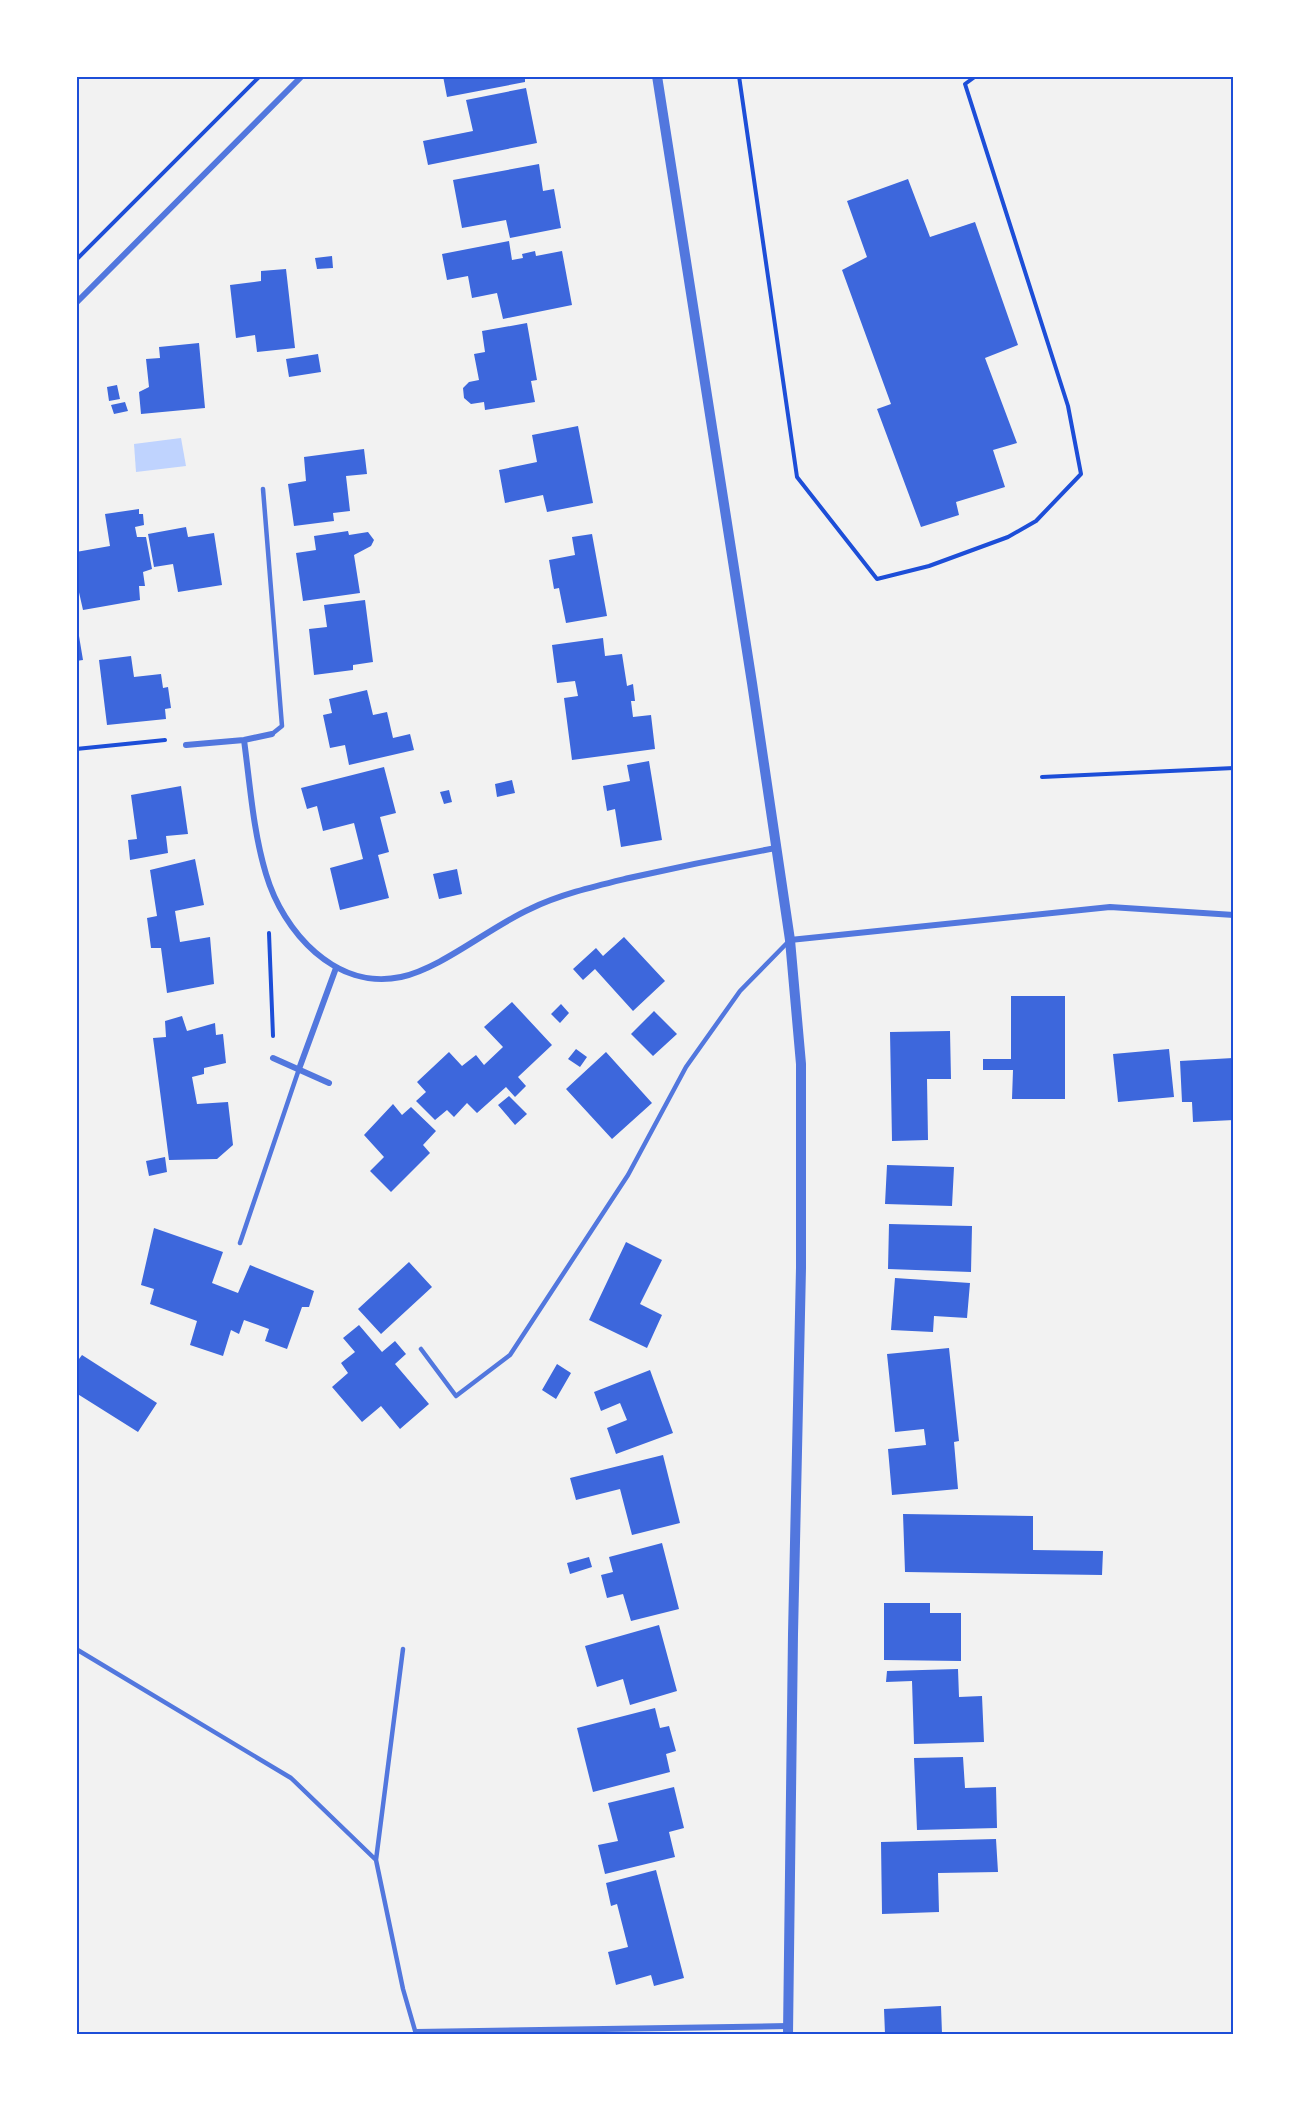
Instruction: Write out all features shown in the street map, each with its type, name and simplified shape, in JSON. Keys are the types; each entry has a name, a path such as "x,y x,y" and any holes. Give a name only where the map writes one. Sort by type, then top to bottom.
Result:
{"street":[{"path":"76,303 302,76"},
{"path":"416,2033 788,2030 802,1173 801,1064 790,940 657,76"},
{"path":"186,745 244,740 272,734"},
{"path":"244,740 266,876 280,906 298,935 319,957 352,975 369,978 403,977 447,957 530,909 561,896 687,865 776,848"},
{"path":"790,940 1110,907 1233,915"},
{"path":"299,1069 336,968"},
{"path":"273,1058 328,1083"}],"lane":[{"path":"262,489 282,726 272,734"},
{"path":"421,1349 456,1395 510,1355 628,1175 686,1067 740,991 790,940"},
{"path":"240,1244 299,1069"},
{"path":"76,1649 291,1778 376,1860"},
{"path":"403,1649 376,1860 403,1989 416,2033"}],"path":[{"path":"76,260 260,76"},
{"path":"739,76 797,477 877,579 929,566 1008,537 1036,521 1081,474 1068,406 965,84 976,76"},
{"path":"76,749 167,739 186,745"},
{"path":"1042,777 1233,768"},
{"path":"268,921 273,1058"}],"water":[{"path":"181,438 186,466 136,472 134,444"}],"building":[{"path":"443,76 525,76 525,82 447,97"},
{"path":"526,88 537,143 428,165 423,141 473,131 466,100"},
{"path":"539,164 543,191 554,189 561,228 510,238 506,220 462,228 453,180"},
{"path":"908,179 930,237 975,222 1018,345 985,358 1017,443 993,450 1005,487 956,502 959,515 921,527 877,409 891,404 842,270 867,257 847,201"},
{"path":"509,241 512,260 523,258 522,254 535,251 536,256 562,251 572,305 503,319 497,293 472,298 468,276 447,280 442,254"},
{"path":"332,256 333,268 317,269 315,258"},
{"path":"286,269 295,348 257,352 255,335 236,338 230,285 261,281 261,271"},
{"path":"527,323 537,380 531,381 535,402 485,410 484,402 471,404 464,398 463,388 469,382 479,380 474,354 485,352 482,331"},
{"path":"199,343 205,408 141,414 139,392 149,387 146,359 160,358 159,347"},
{"path":"318,354 321,372 289,377 286,359"},
{"path":"117,385 120,399 109,401 107,387"},
{"path":"125,402 128,411 114,414 111,405"},
{"path":"578,426 593,503 547,512 543,495 505,503 499,470 537,462 532,435"},
{"path":"364,449 367,474 346,476 350,511 333,513 334,521 294,526 288,484 306,481 304,457"},
{"path":"139,509 139,514 143,514 144,525 135,527 137,537 146,537 152,569 143,572 145,586 139,586 140,600 83,610 76,579 76,552 110,546 105,514"},
{"path":"186,527 188,537 214,533 222,585 178,592 173,564 154,567 148,534"},
{"path":"348,531 349,535 368,532 374,540 371,546 354,555 360,593 303,601 296,553 316,550 314,536"},
{"path":"592,534 607,616 566,623 559,588 554,589 549,560 575,555 572,537"},
{"path":"365,600 373,662 353,665 353,670 314,675 309,629 327,627 324,605"},
{"path":"76,636 79,636 83,660 76,661"},
{"path":"603,638 605,656 622,654 627,686 633,684 635,701 631,701 633,717 651,715 655,749 572,760 564,698 578,696 575,681 557,683 552,645"},
{"path":"131,656 134,677 161,674 163,688 168,687 171,708 165,709 166,719 107,725 99,660"},
{"path":"367,690 373,715 387,712 393,738 410,734 414,750 349,765 345,745 330,748 323,715 332,713 329,699"},
{"path":"649,761 662,840 621,847 615,809 607,811 603,786 630,781 627,765"},
{"path":"384,767 396,813 380,817 389,852 378,855 389,898 340,910 330,868 363,859 354,823 323,831 317,806 307,809 301,788"},
{"path":"512,780 515,793 497,797 495,784"},
{"path":"181,786 188,834 166,836 168,853 130,860 128,840 137,839 131,795"},
{"path":"449,790 452,802 444,804 440,792"},
{"path":"195,859 204,905 175,911 180,942 210,937 214,984 167,993 161,948 151,948 147,918 157,916 150,870"},
{"path":"457,869 462,894 439,899 433,874"},
{"path":"624,937 665,981 633,1011 595,969 583,980 573,969 596,948 603,956"},
{"path":"1011,996 1065,996 1065,1099 1012,1099 1013,1070 983,1070 983,1059 1011,1059"},
{"path":"512,1002 552,1045 518,1077 526,1086 515,1097 506,1087 477,1113 467,1103 454,1117 447,1110 435,1120 416,1101 426,1092 417,1082 449,1052 462,1066 476,1055 484,1065 503,1047 484,1027"},
{"path":"561,1004 569,1013 560,1023 551,1014"},
{"path":"654,1011 677,1034 653,1056 631,1034"},
{"path":"182,1016 187,1031 215,1023 216,1035 223,1034 226,1063 204,1068 204,1074 192,1077 197,1104 228,1102 233,1145 217,1159 169,1160 153,1038 166,1037 165,1021"},
{"path":"950,1031 951,1079 927,1079 928,1140 892,1141 890,1032"},
{"path":"576,1049 587,1057 580,1067 568,1059"},
{"path":"1169,1049 1174,1097 1118,1102 1113,1054"},
{"path":"606,1052 652,1103 612,1139 566,1089"},
{"path":"1233,1058 1234,1120 1193,1122 1192,1102 1182,1102 1180,1061"},
{"path":"509,1096 527,1114 515,1125 498,1105"},
{"path":"393,1104 402,1115 411,1107 436,1131 423,1145 430,1153 391,1192 370,1171 384,1157 364,1135"},
{"path":"165,1157 167,1172 149,1176 146,1161"},
{"path":"887,1165 954,1167 952,1206 885,1204"},
{"path":"889,1224 972,1226 971,1272 888,1269"},
{"path":"154,1228 223,1252 212,1283 238,1293 250,1265 314,1291 309,1307 302,1307 287,1349 265,1341 269,1329 244,1320 239,1334 231,1330 223,1356 190,1345 197,1321 150,1304 154,1289 141,1285"},
{"path":"626,1242 662,1260 640,1304 662,1315 647,1348 589,1320"},
{"path":"409,1262 432,1287 381,1334 358,1309"},
{"path":"895,1278 970,1283 967,1318 934,1316 933,1332 891,1330"},
{"path":"359,1325 382,1352 395,1341 406,1354 395,1364 429,1404 400,1429 381,1406 362,1422 332,1387 348,1373 341,1363 355,1352 343,1338"},
{"path":"949,1348 959,1441 954,1442 958,1489 892,1495 888,1449 926,1445 924,1429 895,1432 887,1354"},
{"path":"82,1355 157,1403 138,1432 76,1393 76,1363"},
{"path":"557,1364 571,1373 556,1399 542,1390"},
{"path":"650,1370 673,1433 616,1454 607,1428 627,1420 620,1403 601,1411 594,1392"},
{"path":"663,1455 680,1523 632,1535 620,1489 576,1500 570,1478"},
{"path":"903,1514 1033,1516 1033,1550 1103,1551 1102,1575 905,1572"},
{"path":"662,1543 679,1609 631,1621 623,1594 607,1598 601,1575 613,1572 609,1557"},
{"path":"589,1557 592,1567 570,1574 567,1563"},
{"path":"884,1603 930,1603 930,1613 961,1613 961,1661 884,1660"},
{"path":"659,1625 677,1691 630,1705 623,1679 597,1687 585,1646"},
{"path":"958,1669 959,1697 982,1696 984,1742 914,1744 912,1681 886,1682 887,1671"},
{"path":"655,1708 660,1728 669,1726 676,1751 666,1754 670,1772 593,1792 577,1728"},
{"path":"963,1757 965,1788 996,1787 997,1828 917,1830 914,1758"},
{"path":"674,1787 684,1828 669,1832 675,1857 605,1874 598,1845 618,1841 608,1803"},
{"path":"996,1839 998,1872 938,1873 939,1912 882,1914 881,1842"},
{"path":"656,1870 684,1978 654,1986 651,1975 616,1985 608,1952 628,1947 617,1904 611,1906 606,1883"},
{"path":"941,2006 942,2034 885,2034 884,2009"}]}
